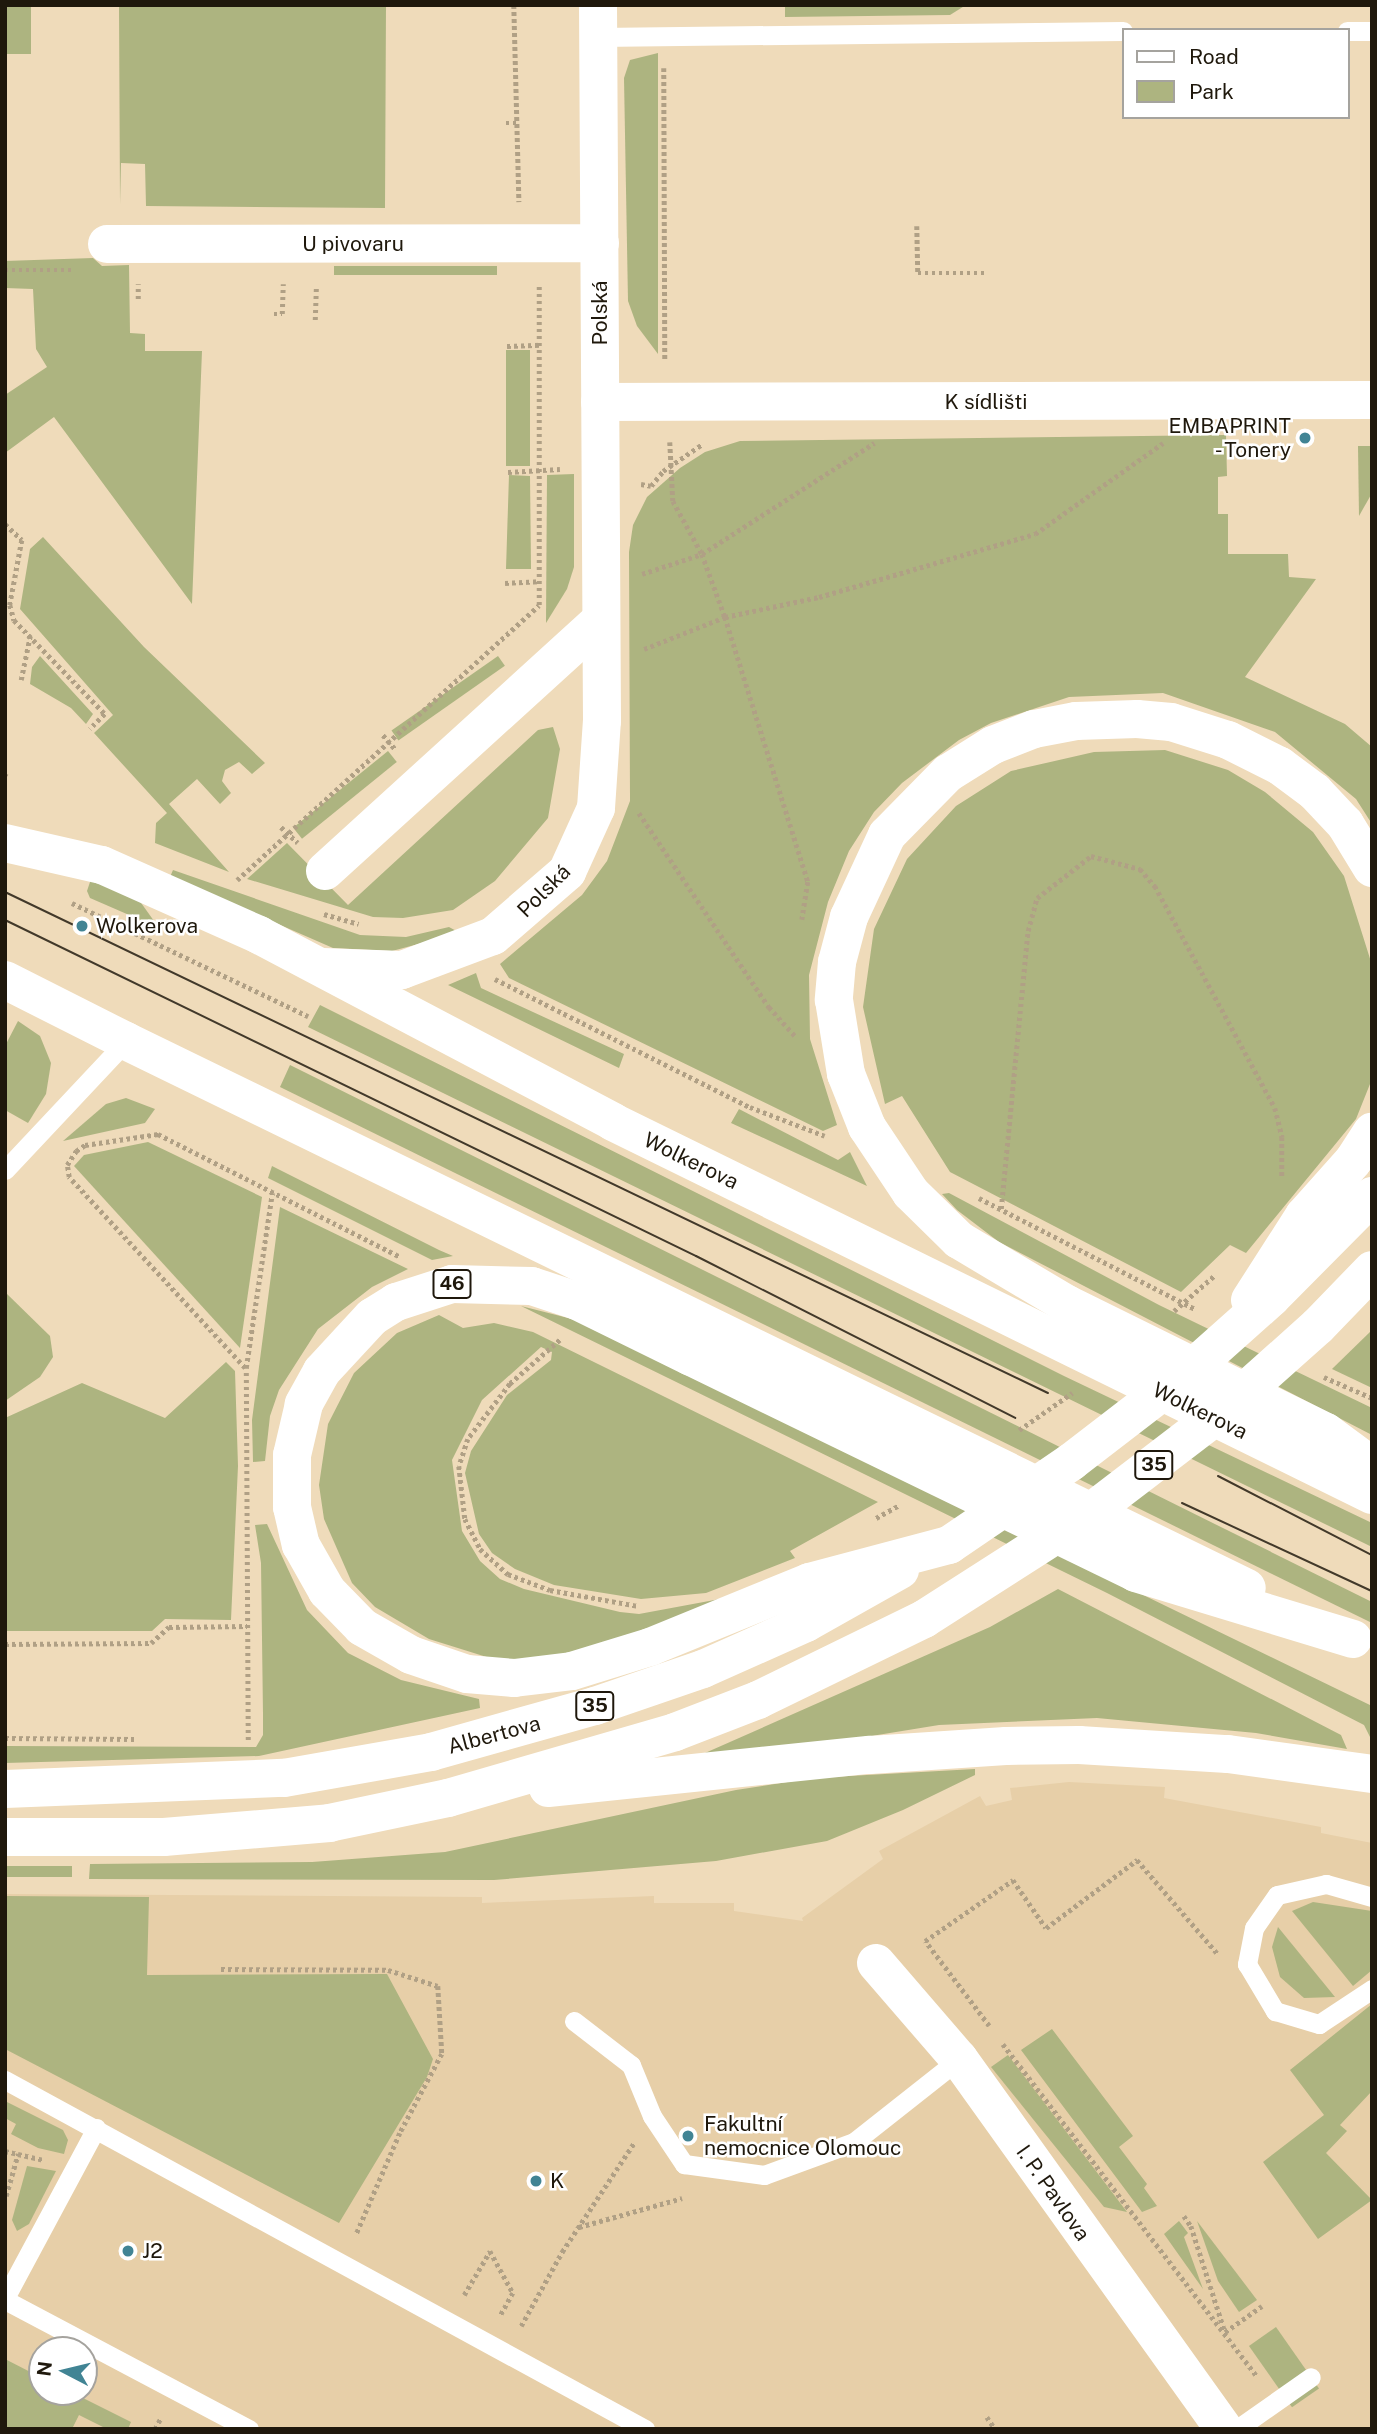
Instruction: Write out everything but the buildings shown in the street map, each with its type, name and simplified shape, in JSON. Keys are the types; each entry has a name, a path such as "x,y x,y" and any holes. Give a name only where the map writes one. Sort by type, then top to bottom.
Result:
{"main road":[{"name":"Polská","path":"323,967 402,970 476,945 510,924 550,889 576,858 596,808 602,756 598,21"},
{"name":"U pivovaru","path":"107,244 600,243"},
{"name":"K sídlišti","path":"600,402 1372,400"},
{"path":"314,860 601,604"},
{"path":"1372,869 1345,824 1315,792 1280,766 1228,740 1171,722 1137,719 1076,721 1034,729 993,745 948,773 887,835 849,917 837,962 834,1000 846,1074 867,1127 911,1193 959,1240 1067,1304 1325,1432 1372,1466"},
{"name":"Wolkerova","path":"5,843 102,865 259,935 613,1122 1372,1495"},
{"path":"5,979 126,1041"},
{"name":"46","path":"126,1041 1362,1644"},
{"path":"1282,1270 1372,1132"},
{"name":"35","path":"949,1545 1072,1462 1229,1336 1282,1270 1372,1196"},
{"name":"35","path":"5,1837 265,1831 329,1823 449,1798 675,1732 758,1700 854,1656 946,1606 1159,1462 1224,1410 1372,1270"},
{"name":"46","path":"949,1545 601,1663 540,1676 467,1674 428,1662 386,1642 349,1616 327,1591 308,1562 296,1525 292,1489 294,1438 304,1404 322,1371 352,1334 384,1309 452,1283 541,1287 1136,1573 1362,1644"},
{"name":"Albertova","path":"5,1790 284,1778 431,1752 583,1710 703,1669 806,1623 874,1571"},
{"path":"449,1798 870,1755 1006,1746 1147,1748 1372,1774"},
{"name":"I. P. Pavlova","path":"876,1963 959,2059 1224,2429"}],"lane":[{"path":"598,21 664,36 1122,31"},
{"path":"1349,31 1372,31"},
{"path":"5,1170 126,1041"},
{"path":"1372,1897 1326,1884 1277,1895 1254,1928 1247,1964 1275,2011 1319,2024 1372,1989"},
{"path":"574,2021 632,2065 652,2116 684,2164 764,2175 854,2142 959,2059"},
{"path":"5,2080 96,2127 645,2429"},
{"path":"96,2127 5,2299 249,2429"},
{"path":"1237,2429 1311,2377"}],"path":[{"path":"245,889 232,885 539,605 539,283 520,243 514,5"},
{"path":"505,20 514,20"},
{"path":"664,36 668,402 673,501 702,554 725,617 808,882 802,923"},
{"path":"506,123 517,123"},
{"path":"917,226 918,273 986,273"},
{"path":"5,270 80,270 107,244"},
{"path":"274,314 282,314 283,280"},
{"path":"315,320 316,280"},
{"path":"507,346 541,345"},
{"path":"602,659 662,644 725,617 819,597 1035,534 1173,435"},
{"path":"601,604 702,554 878,440"},
{"path":"508,472 540,470"},
{"path":"5,524 22,540 8,604 14,620 105,714 90,729"},
{"path":"505,583 539,582"},
{"path":"22,680 30,636"},
{"path":"383,735 402,757"},
{"path":"602,756 712,925 803,1046"},
{"path":"281,827 314,860"},
{"path":"1001,1209 1028,932 1038,898 1091,856 1140,869 1155,886 1275,1108 1282,1137 1282,1190"},
{"path":"60,898 308,1016"},
{"path":"310,910 371,926"},
{"path":"794,1024 795,1036"},
{"path":"246,1368 69,1177 67,1165 85,1145 158,1134 405,1259"},
{"path":"234,1740 248,1740 246,1368 272,1194"},
{"path":"1171,1314 1222,1269"},
{"path":"563,1338 510,1384 468,1439 459,1466 465,1519 480,1549 508,1574 550,1590 642,1606"},
{"path":"1317,1374 1372,1398"},
{"path":"1007,1439 1081,1387"},
{"path":"872,1521 905,1502"},
{"path":"5,1644 151,1643 169,1628 247,1626"},
{"path":"5,1738 140,1739"},
{"path":"992,2030 925,1941 1013,1880 1046,1928 1137,1860 1213,1951 1247,1964"},
{"path":"221,1969 388,1970 438,1986 442,2054 400,2133 354,2239"},
{"path":"1001,2041 1225,2332 1275,2402"},
{"path":"518,2332 578,2227 652,2116"},
{"path":"5,2151 36,2159"},
{"path":"6,2196 18,2154"},
{"path":"578,2227 685,2198"},
{"path":"1184,2216 1191,2226 1225,2332"},
{"path":"462,2298 490,2251 513,2293 498,2320"},
{"path":"1225,2332 1262,2306"},
{"path":"987,2417 995,2429"}],"shaded area":[{"name":"Fakultní nemocnice Olomouc","path":"1069,1782 1165,1787 1164,1798 1321,1827 1321,1833 1372,1843 1372,2429 5,2429 5,1894 482,1897 482,1903 654,1896 654,1903 734,1903 734,1911 803,1921 802,1918 883,1859 879,1851 980,1796 986,1806 1012,1800 1010,1788"}],"green space":[{"path":"5,5 31,5 31,54 5,54"},
{"path":"119,5 386,5 385,208 146,206 145,164 121,163 120,205"},
{"path":"785,5 966,5 950,15 785,17"},
{"path":"658,53 658,354 637,326 628,301 624,78 630,60"},
{"path":"93,258 102,266 129,265 130,333 145,334 145,351 202,351 192,604 54,417 5,453 5,395 47,367 36,349 33,289 5,288 5,261"},
{"path":"334,266 497,266 497,275 334,275"},
{"path":"506,350 530,350 530,466 506,466"},
{"path":"1226,435 1227,476 1218,477 1218,514 1228,514 1228,554 1288,554 1289,577 1316,579 1245,677 1345,724 1372,747 1372,824 1356,799 1275,732 1163,693 1069,697 991,723 959,740 902,783 874,812 849,851 828,902 809,975 810,1039 837,1125 823,1131 509,978 500,964 582,895 607,861 630,801 629,552 633,525 647,497 680,468 705,452 740,441"},
{"path":"1358,446 1372,446 1372,493 1359,516"},
{"path":"574,474 574,567 567,589 546,623 547,475"},
{"path":"509,475 530,476 531,569 506,569"},
{"path":"43,537 144,647 265,763 252,774 239,762 225,770 222,781 231,793 220,804 197,779 169,804 229,872 155,843 156,823 167,813 94,733 113,715 20,609 30,549"},
{"path":"40,656 93,714 86,724 71,708 30,684 32,667"},
{"path":"498,656 505,666 398,740 392,731"},
{"path":"553,727 560,749 548,818 495,881 453,910 403,918 373,917 247,879 287,843 348,905 538,730"},
{"path":"1165,750 1228,770 1265,792 1313,832 1344,876 1372,965 1372,1079 1356,1119 1246,1253 1230,1245 1181,1292 950,1172 902,1096 885,1104 863,1007 874,929 907,859 956,806 1011,771 1094,752"},
{"path":"388,751 397,762 302,839 293,828"},
{"path":"173,870 360,935 406,937 449,927 460,933 392,951 333,948 170,877"},
{"path":"91,879 139,900 159,928 90,898 87,891"},
{"path":"476,973 481,988 624,1054 619,1068 448,985"},
{"path":"320,1005 1064,1376 1372,1523 1372,1547 308,1027"},
{"path":"18,1021 40,1036 51,1063 46,1094 28,1123 5,1110 5,1046"},
{"path":"290,1065 1372,1602 1372,1623 280,1087"},
{"path":"126,1098 155,1109 145,1123 63,1141 106,1104"},
{"path":"739,1109 838,1160 850,1152 867,1186 731,1123"},
{"path":"148,1142 262,1197 240,1348 74,1166 84,1155"},
{"path":"272,1166 453,1256 432,1260 268,1178"},
{"path":"949,1193 1159,1305 1372,1408 1372,1435 999,1242 957,1210 942,1194"},
{"path":"280,1207 408,1269 372,1287 318,1329 279,1390 270,1416 265,1461 253,1462 252,1420"},
{"path":"5,1292 50,1336 53,1357 40,1377 5,1401"},
{"path":"521,1306 576,1320 1372,1706 1372,1741 1364,1725 1107,1593"},
{"path":"439,1315 463,1328 494,1323 533,1332 878,1502 790,1551 795,1558 706,1593 641,1599 554,1585 515,1569 492,1553 479,1534 465,1473 471,1451 507,1395 551,1360 552,1352 541,1347 482,1400 452,1460 462,1531 480,1561 500,1579 524,1589 620,1612 639,1614 736,1596 663,1629 544,1659 493,1659 429,1639 375,1607 352,1583 324,1519 319,1485 328,1424 354,1373 397,1333"},
{"path":"1372,1330 1372,1388 1332,1369"},
{"path":"226,1362 235,1371 238,1466 231,1620 165,1619 152,1631 5,1631 5,1418 82,1383 165,1418"},
{"path":"267,1524 307,1610 348,1653 401,1680 479,1699 480,1708 259,1756 5,1763 5,1746 256,1747 263,1735 263,1715 261,1563 255,1525"},
{"path":"1058,1589 1341,1735 1347,1749 1256,1733 1097,1718 939,1725 779,1751 705,1753 990,1627"},
{"path":"975,1769 975,1775 903,1810 827,1841 716,1861 494,1880 89,1879 90,1864 312,1862 445,1852 736,1790 813,1778"},
{"path":"5,1866 72,1866 72,1877 5,1877"},
{"path":"5,1896 149,1897 147,1975 387,1974 433,2059 427,2077 339,2223 5,2049"},
{"path":"1313,1902 1372,1911 1372,1970 1353,1986 1292,1911"},
{"path":"1278,1927 1335,1997 1304,1998 1280,1977 1272,1947"},
{"path":"1372,2004 1372,2091 1340,2125 1347,2131 1326,2153 1372,2200 1318,2239 1263,2162 1324,2115 1290,2070"},
{"path":"1052,2029 1133,2136 1119,2147 1147,2184 1144,2188 1157,2206 1142,2212 1021,2050"},
{"path":"1008,2055 1127,2212 1104,2207 991,2067"},
{"path":"5,2101 63,2130 68,2140 64,2154 38,2148 11,2134 16,2124 5,2118"},
{"path":"27,2166 56,2171 29,2224 17,2231 12,2220"},
{"path":"1179,2221 1188,2233 1184,2237 1203,2289 1164,2234"},
{"path":"1197,2221 1257,2300 1239,2312 1218,2281"},
{"path":"1276,2327 1319,2388 1292,2407 1249,2346"},
{"path":"5,2359 28,2371 28,2406 98,2406 131,2422 128,2429 107,2429 79,2415 72,2429 5,2429"}],"tram line":[{"path":"5,892 1048,1393"},
{"path":"5,920 696,1256 1015,1418"},
{"path":"1218,1476 1372,1555"},
{"path":"1182,1503 1372,1591"}],"place":[{"name":"EMBAPRINT - Tonery","path":"1305,438"},
{"name":"Wolkerova","path":"82,926"},
{"name":"Fakultní nemocnice Olomouc","path":"688,2136"},
{"name":"K","path":"536,2181"},
{"name":"J2","path":"128,2251"}]}
